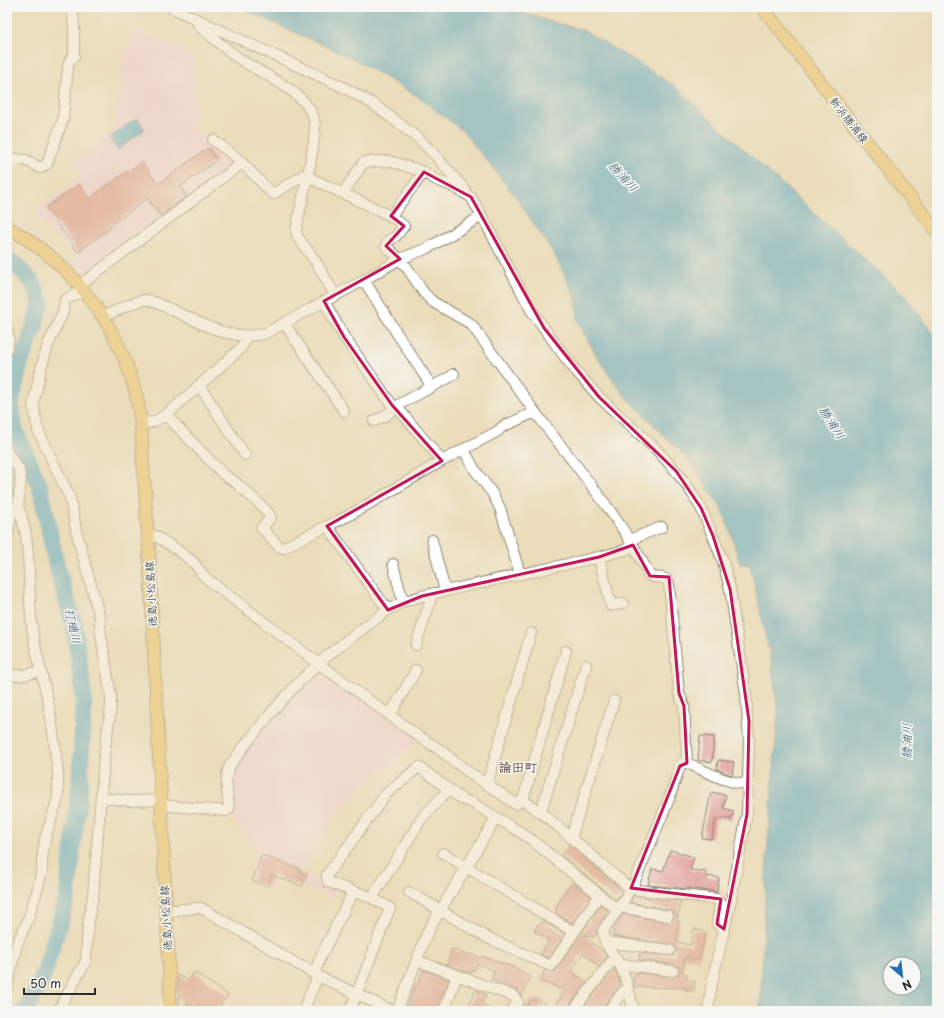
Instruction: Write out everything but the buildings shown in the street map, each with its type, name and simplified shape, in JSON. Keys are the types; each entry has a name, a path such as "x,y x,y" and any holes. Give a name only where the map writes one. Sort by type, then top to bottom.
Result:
{"main road":[{"name":"新浜勝浦線","path":"762,7 937,232"},
{"name":"徳島小松島線","path":"7,227 42,250 82,288 103,317 121,353 134,385 141,424 148,533 171,1011"}],"street":[{"path":"7,158 26,160 40,168 43,168 47,164 63,118 68,67 70,60 74,56 74,26 72,7"},
{"path":"170,7 343,87 373,104 418,138 434,154 471,197 480,217 531,310 566,358 599,397 655,448 676,471 689,488 701,508 722,561 730,589 749,721 747,814 712,982 708,1011"},
{"path":"197,19 200,27 242,61 298,96 311,111 315,124 314,143 296,231 297,236 316,262 335,295"},
{"path":"213,140 236,157 274,194 304,175 391,216 404,226 386,246 406,266 424,293 433,302 471,324 535,412 594,489 631,542 650,576 653,578 663,577 667,579 669,583 680,693 684,706 687,763"},
{"path":"343,193 364,162 389,161 424,172 436,180 452,186 471,197"},
{"path":"58,1011 86,961 88,924 93,895 102,798 104,757 111,697 100,628 100,618 77,534 70,498 38,430 33,404 48,345 63,312 65,300 242,163"},
{"path":"391,216 424,172"},
{"path":"103,317 145,300 224,333 246,336 264,334 400,259 428,248 480,217"},
{"path":"364,280 432,387"},
{"path":"324,301 344,337 392,405 396,407 442,461"},
{"path":"284,323 344,411"},
{"path":"7,330 9,338 7,349"},
{"path":"141,424 153,422 166,415 239,350 244,343 246,336"},
{"path":"374,420 385,416 396,407 454,374"},
{"path":"199,385 245,455"},
{"path":"166,415 224,475 234,481 264,508 271,517 262,528 279,547 283,548 348,516 442,461 498,431 502,427 535,412"},
{"path":"464,450 500,508 520,574"},
{"path":"7,452 18,469 21,480 18,506 11,516 7,537"},
{"path":"7,987 18,944 37,891 42,871 45,839 58,798 58,774 49,703 32,630 29,606 28,561 23,518 18,506"},
{"path":"327,526 388,610"},
{"path":"102,798 161,802 226,811 229,809 226,773 268,716 318,663 388,610 403,602 430,594 625,550 631,542 662,527"},
{"path":"148,533 158,536 187,558 198,568 202,575 318,663 421,738 436,747 467,771 516,804 523,800 566,651"},
{"path":"432,540 445,591"},
{"path":"599,557 611,606 623,603"},
{"path":"393,564 403,602"},
{"path":"416,645 431,599 430,594"},
{"path":"486,783 489,778 531,633"},
{"path":"539,812 542,808 586,665"},
{"path":"390,715 416,670"},
{"path":"7,676 24,675 41,671"},
{"path":"569,836 573,832 614,701"},
{"path":"634,1011 622,967 605,942 604,930 635,882 661,820 680,766 682,763 687,763 730,781 747,783"},
{"path":"350,1011 390,908 372,898 328,882 327,875 386,794 419,767 463,800 471,802 533,841 601,896 619,908 668,916"},
{"path":"372,898 422,818 449,789"},
{"path":"523,800 631,888 717,899 720,903 717,924 724,929"},
{"path":"397,1011 418,961 428,931 496,818"},
{"path":"443,853 574,932"},
{"path":"303,1011 321,956 353,892"},
{"path":"409,892 488,938 551,966 597,899 601,896"},
{"path":"166,911 201,908 316,975 393,1011"},
{"path":"605,942 670,950"},
{"path":"573,1011 611,962 616,958"},
{"path":"418,961 513,996 518,1002 510,1011"},
{"path":"622,967 626,965 673,971"},
{"path":"444,1011 457,975"},
{"path":"608,1011 628,988"}],"highlighted area":[{"path":"424,172 471,197 544,328 599,397 676,471 701,508 713,536 730,589 749,721 747,814 724,929 717,924 721,899 631,888 680,766 687,763 684,706 679,693 669,577 650,576 633,545 599,557 422,596 388,610 327,526 442,461 392,405 344,337 324,301 400,259 386,246 404,226 391,216"}],"shaded area":[{"path":"136,28 195,57 195,131 234,160 235,165 160,222 85,275 82,274 71,262 79,256 75,250 70,252 37,219 36,210 82,175 74,162 114,130 121,71"},
{"path":"318,670 322,670 418,739 406,752 371,779 332,820 302,872 337,888 333,898 273,877 268,888 251,881 256,849 230,816 234,812 230,781 234,765 289,699"}],"green space":[{"path":"7,458 9,460 15,494 7,503"}],"water":[{"name":"勝浦川","path":"238,7 506,7 508,9 585,31 672,84 905,296 937,338 937,1011 760,1011 767,855 778,713 771,660 750,565 740,564 729,527 720,506 688,459 625,396 599,360 578,322 576,298 554,254 518,200 463,131 417,96 350,57"},
{"path":"137,118 145,129 118,150 109,138"}],"waterway":[{"name":"打樋川","path":"7,260 16,265 33,283 41,303 34,328 20,363 11,404 15,430 40,486 56,563 75,629 84,700 80,784 67,898 43,977 25,1011"}],"district":[{"name":"論田町","path":"518,767"}]}
